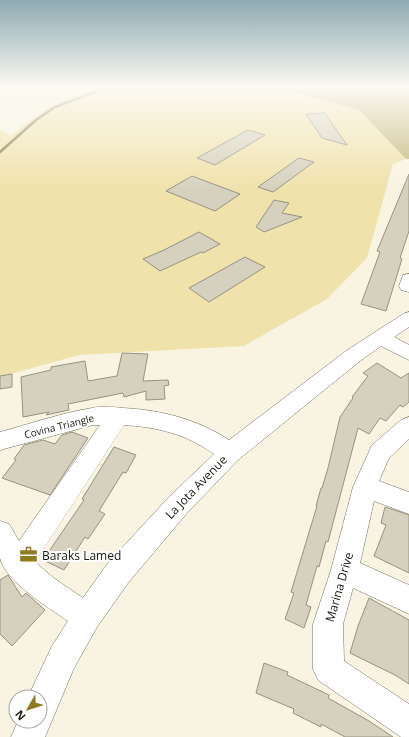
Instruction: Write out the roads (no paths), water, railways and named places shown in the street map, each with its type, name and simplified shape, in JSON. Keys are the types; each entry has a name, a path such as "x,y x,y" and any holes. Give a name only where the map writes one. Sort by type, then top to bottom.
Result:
{"street":[{"path":"409,280 407,286 409,287"},
{"name":"La Jota Avenue","path":"48,690 63,657 87,617 118,573 146,539 230,453 353,356 409,318"},
{"path":"380,338 409,353"},
{"name":"Covina Triangle","path":"0,441 93,416 118,416 147,418 178,425 207,437 230,453"},
{"path":"18,565 118,416"},
{"name":"Marina Drive","path":"409,426 380,452 366,488 345,570 328,624 329,669 409,724"},
{"path":"366,488 409,503"},
{"path":"0,533 18,565 45,589 87,617"},
{"path":"345,570 409,600"}],"waterway":[{"path":"0,152 34,121"}],"place":[{"name":"Baraks Lamed","path":"29,555"}]}
